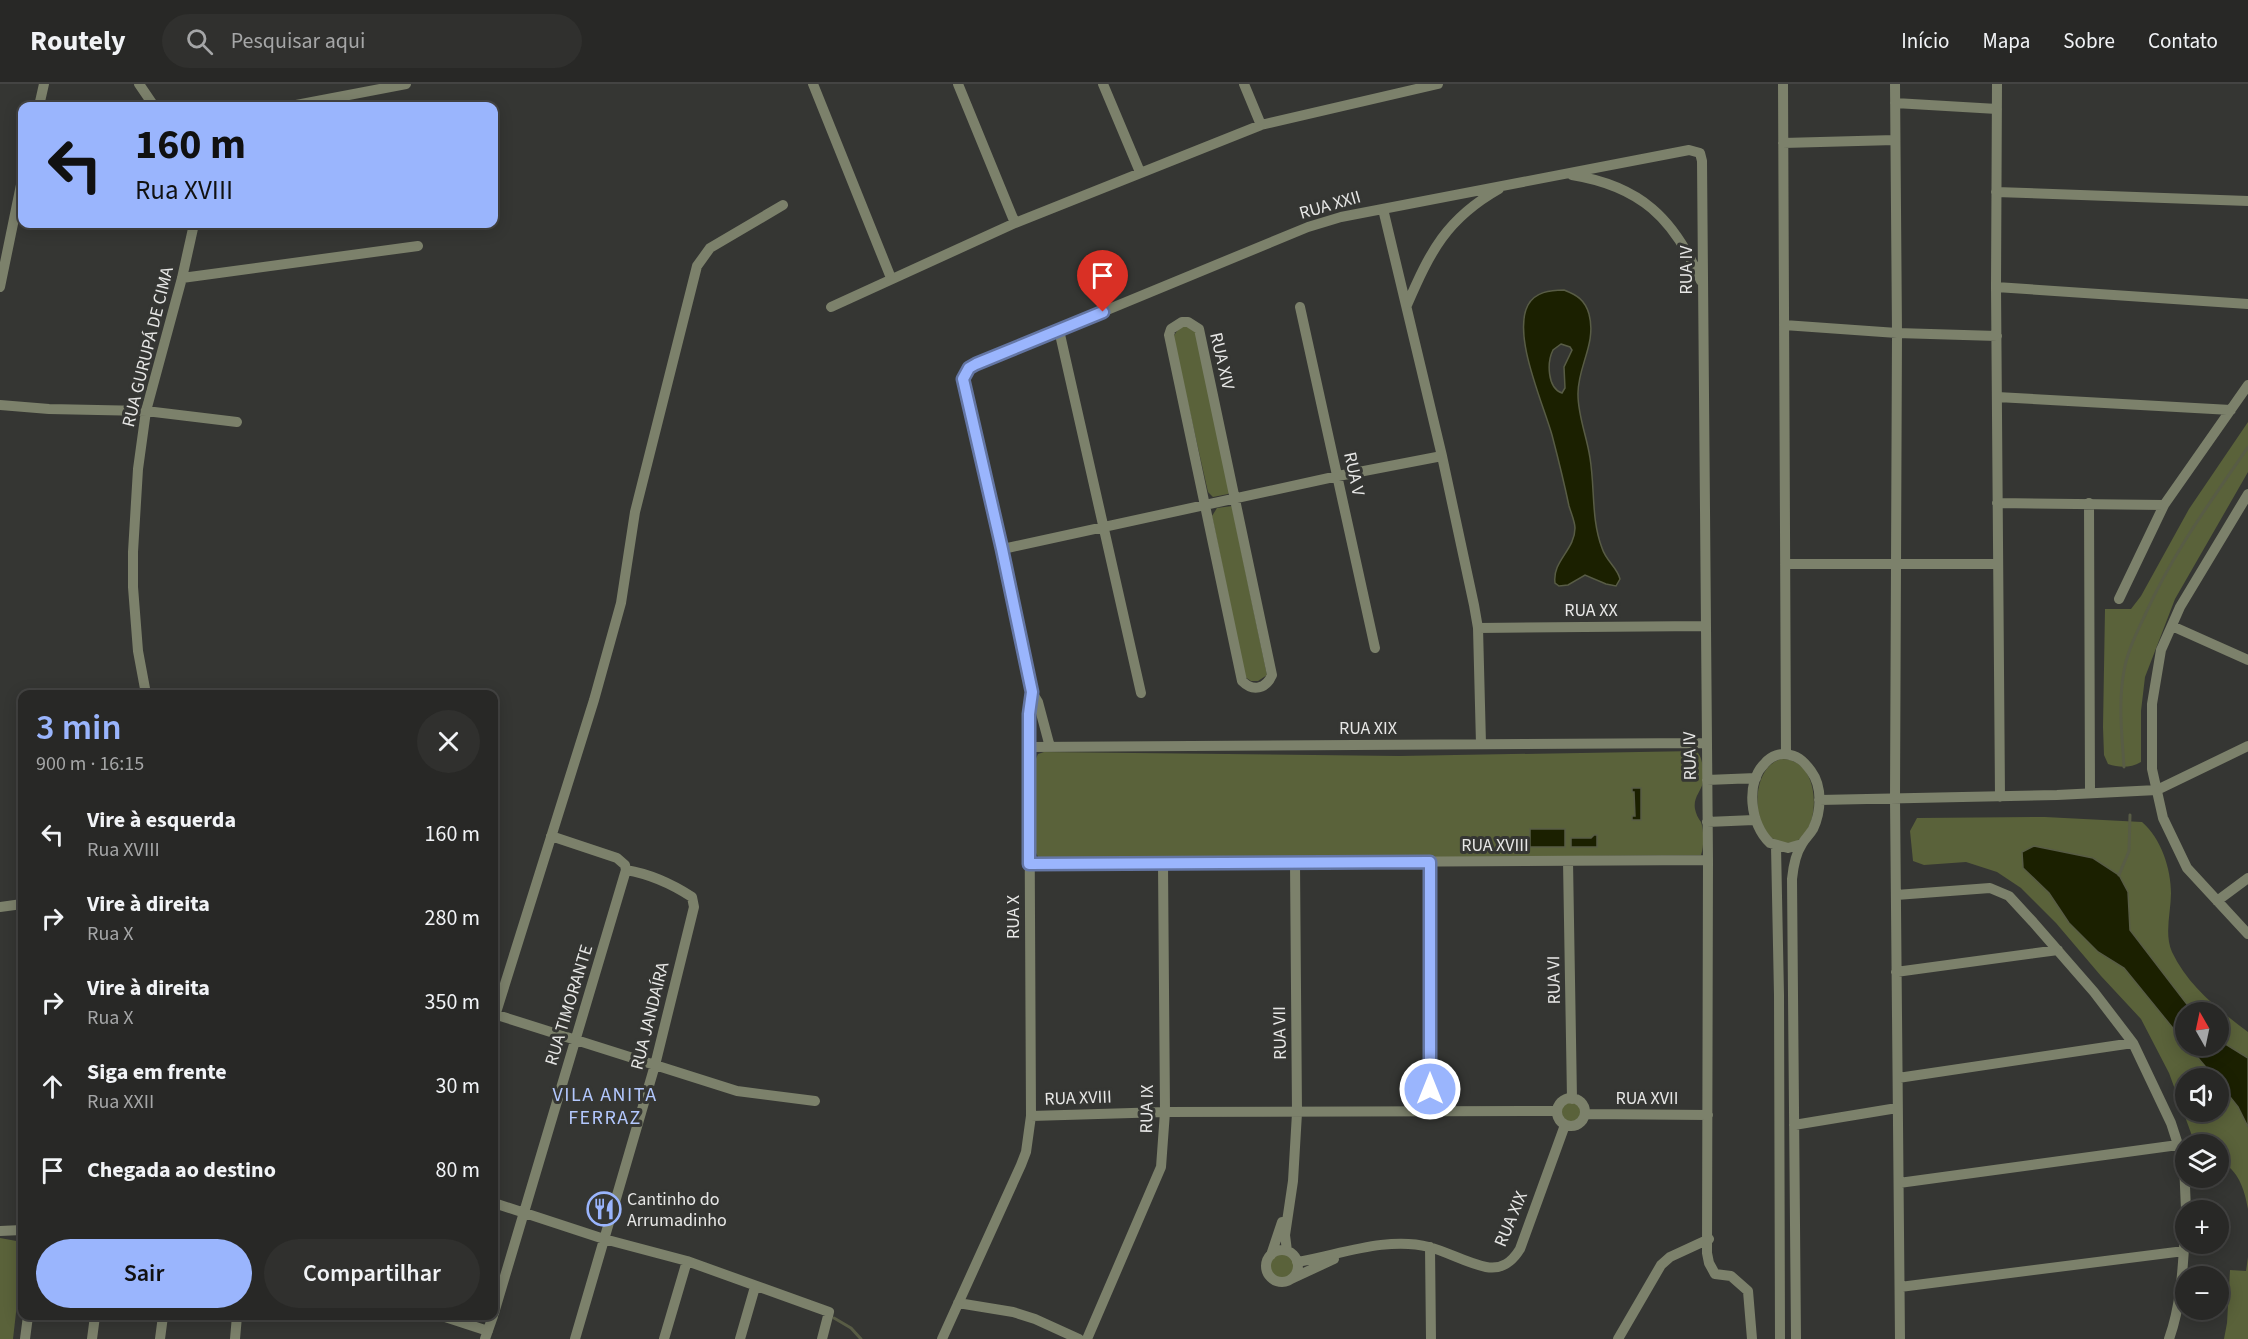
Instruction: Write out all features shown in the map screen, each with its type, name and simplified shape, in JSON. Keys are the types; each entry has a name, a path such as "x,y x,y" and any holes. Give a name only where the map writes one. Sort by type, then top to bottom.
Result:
{"street":[{"path":"40,102 44,84"},
{"path":"140,84 151,102"},
{"path":"312,102 406,84"},
{"path":"813,84 891,278"},
{"path":"958,84 1015,223"},
{"path":"1103,84 1140,172"},
{"path":"1244,84 1260,125"},
{"path":"831,307 1015,223 1260,125 1390,89 1438,84"},
{"path":"1783,84 1786,754"},
{"path":"1895,84 1897,333 1894,799 1900,1339"},
{"path":"1997,84 1995,287 2000,797"},
{"path":"1895,103 1997,109"},
{"path":"1783,143 1895,140"},
{"name":"RUA XXII","path":"992,357 1308,227 1341,216 1695,150"},
{"name":"RUA IV","path":"1695,150 1700,153 1702,161 1708,860 1708,1256 1714,1273 1719,1276 1731,1276 1748,1291 1752,1339"},
{"path":"1566,173 1617,187 1662,216 1683,243 1702,285"},
{"path":"1407,305 1438,242 1459,217 1480,200 1507,185"},
{"path":"1996,192 2248,201"},
{"path":"0,287 18,199"},
{"path":"498,1002 594,700 621,603 635,512 698,266 711,248 783,205"},
{"path":"1383,208 1442,456 1478,628 1481,744"},
{"name":"RUA GURUPÁ DE CIMA","path":"145,690 137,642 133,552 138,478 146,411 193,228"},
{"path":"182,278 418,246"},
{"path":"1995,287 2248,304"},
{"name":"RUA V","path":"1300,307 1375,648"},
{"name":"RUA XIV","path":"1182,322 1188,322 1199,329 1235,498 1272,675 1265,686 1259,688 1246,686 1242,681 1204,504 1169,335 1171,329 1182,322"},
{"path":"1784,326 1997,336"},
{"path":"1059,330 1141,693"},
{"name":"RUA X","path":"942,1339 1021,1165 1026,1152 1032,1116 1029,704 1032,692 963,379 969,368 992,357"},
{"path":"2119,599 2164,505 2248,385"},
{"path":"1997,398 2231,410"},
{"path":"0,405 49,409 146,411 237,422"},
{"path":"1002,549 1204,504 1442,456"},
{"path":"2248,494 2180,607 2161,650 2152,704 2152,769 2163,818 2187,868 2248,934"},
{"path":"1997,503 2164,505"},
{"path":"2089,503 2090,793"},
{"path":"1785,564 1998,564"},
{"name":"RUA XX","path":"1478,628 1705,626"},
{"path":"2172,626 2248,660"},
{"path":"1032,692 1038,702 1050,747"},
{"name":"RUA XIX","path":"1030,747 1706,743"},
{"path":"1819,800 2000,797 2157,790 2248,746"},
{"path":"1796,1339 1792,879 1802,844 1816,822 1819,800 1814,774 1798,757 1786,754 1774,756 1758,771 1753,799 1754,820 1765,839 1776,846 1788,848 1802,844"},
{"path":"1707,780 1756,778"},
{"path":"1707,822 1754,820"},
{"path":"551,836 617,858 625,865 625,875"},
{"path":"1776,846 1780,1339"},
{"name":"RUA XVIII","path":"1029,864 1708,860"},
{"name":"RUA VI","path":"1568,861 1572,1099"},
{"path":"1430,862 1430,1111"},
{"name":"RUA VII","path":"1290,1202 1298,1113 1295,863"},
{"name":"RUA IX","path":"1087,1339 1161,1167 1165,1112 1163,864"},
{"name":"RUA JANDAÍRA","path":"575,1339 655,1065 694,907 693,897 680,889 639,872 625,875"},
{"name":"RUA TIMORANTE","path":"498,1298 625,875"},
{"path":"2217,901 2248,878"},
{"path":"1896,895 1990,888 2009,896 2094,992 2133,1043 2175,1135"},
{"path":"0,907 18,905"},
{"path":"1896,972 2058,950"},
{"path":"498,1016 737,1091 815,1101"},
{"path":"1898,1078 2133,1043"},
{"path":"1565,1125 1559,1119 1557,1112 1564,1101 1572,1099 1581,1102 1585,1114"},
{"path":"1794,1125 1897,1108"},
{"name":"RUA XVIII","path":"1032,1116 1165,1112 1557,1112"},
{"name":"RUA XVII","path":"1565,1125 1578,1125 1585,1114 1708,1115"},
{"name":"RUA XIX","path":"1297,1262 1387,1244 1430,1247 1490,1268 1500,1267 1510,1262 1520,1249 1565,1125"},
{"path":"1899,1183 2175,1144"},
{"path":"1287,1251 1285,1235 1290,1202"},
{"path":"1271,1255 1279,1251 1287,1251 1293,1255 1297,1262 1297,1270 1291,1279 1282,1282 1270,1276 1266,1264 1290,1202"},
{"path":"498,1204 604,1239 687,1261 829,1312 822,1339"},
{"path":"0,1231 18,1230"},
{"path":"1618,1339 1661,1265 1670,1257 1709,1239"},
{"path":"1430,1247 1431,1339"},
{"path":"1900,1287 2175,1252"},
{"name":"RUA XIX","path":"1291,1279 1320,1267 1341,1254"},
{"path":"2169,1339 2182,1276 2184,1254"},
{"path":"664,1339 687,1261"},
{"path":"740,1339 755,1287"},
{"path":"958,1303 1013,1312 1035,1319 1079,1339"},
{"path":"25,1339 27,1320"},
{"path":"92,1339 94,1320"},
{"path":"160,1339 162,1320"},
{"path":"235,1339 237,1320"},
{"path":"451,1320 487,1335"},
{"name":"RUA TIMORANTE","path":"487,1335 491,1320"}],"shaded area":[{"path":"1564,290 1580,299 1585,305 1591,325 1589,345 1580,375 1578,403 1592,469 1596,526 1604,553 1620,579 1616,586 1585,575 1568,585 1559,586 1555,583 1557,568 1574,536 1575,526 1552,435 1526,351 1524,318 1528,305 1535,297 1548,291","holes":["1561,344 1572,350 1564,367 1565,388 1562,393 1553,386 1550,361 1553,350"]},
{"path":"1186,326 1196,332 1231,491 1228,494 1213,497 1208,492 1173,337 1179,328"},
{"path":"2248,422 2248,472 2175,599 2145,677 2141,711 2141,762 2125,767 2108,764 2104,755 2103,727 2105,609 2131,609 2141,596 2189,509"},
{"path":"1232,506 1267,675 1258,681 1251,681 1245,677 1212,516 1217,508"},
{"path":"1696,751 1702,761 1703,774 1703,782 1695,805 1703,829 1701,855 1040,861 1036,853 1035,761 1038,754 1044,752 1399,756"},
{"path":"1781,759 1795,762 1805,771 1811,783 1814,798 1809,826 1803,836 1794,842 1780,842 1769,835 1758,809 1758,793 1762,778 1769,766"},
{"path":"1632,788 1641,788 1641,820 1632,820 1632,816 1635,816"},
{"path":"2045,817 2142,822 2155,836 2167,864 2171,884 2168,938 2172,952 2187,976 2212,1002 2185,1002 2130,930 2128,892 2023,868 2049,893 2069,923 2098,952 2124,968 2175,1031 2175,1056 2196,1056 2207,1068 2175,1068 2175,1089 2141,1019 2056,923 2021,888 1997,872 1966,862 1924,865 1913,861 1910,831 1917,818"},
{"path":"1530,829 1565,829 1565,847 1530,847"},
{"path":"1597,835 1597,847 1571,847 1571,838 1591,838"},
{"path":"2034,846 2093,858 2119,875 2128,892 2130,930 2185,1002 2175,1002 2175,1031 2124,968 2098,952 2069,923 2049,893 2023,868 2022,852"},
{"path":"2229,1017 2248,1032 2248,1058 2229,1046"},
{"path":"2229,1046 2248,1058 2248,1127 2238,1107 2229,1096 2229,1068 2207,1068 2196,1056 2229,1056"},
{"path":"2229,1096 2238,1107 2248,1127 2248,1209 2240,1181 2229,1167 2229,1134 2191,1134 2187,1122 2229,1122"},
{"path":"1571,1101 1579,1105 1583,1113 1579,1121 1571,1125 1563,1121 1559,1113 1563,1105"},
{"path":"0,1238 18,1241 18,1295 13,1339 0,1339"},
{"path":"1282,1253 1291,1257 1295,1266 1291,1275 1282,1279 1273,1275 1269,1266 1273,1257"},
{"path":"2248,1257 2248,1339 2224,1339 2229,1320 2230,1270 2246,1271"}],"waterway":[{"path":"2124,767 2121,695 2125,664 2133,642 2156,592 2180,549 2248,447"},
{"path":"2119,875 2129,851 2130,815"},
{"path":"834,1318 851,1328 861,1339"}],"place":[{"name":"Cantinho do Arrumadinho","path":"604,1209"}],"district":[{"name":"VILA ANITA FERRAZ","path":"605,1106"}],"route":[{"path":"1103,312 976,364 964,373 963,379 1032,692 1029,704 1029,864 1430,862 1430,1089"}]}
